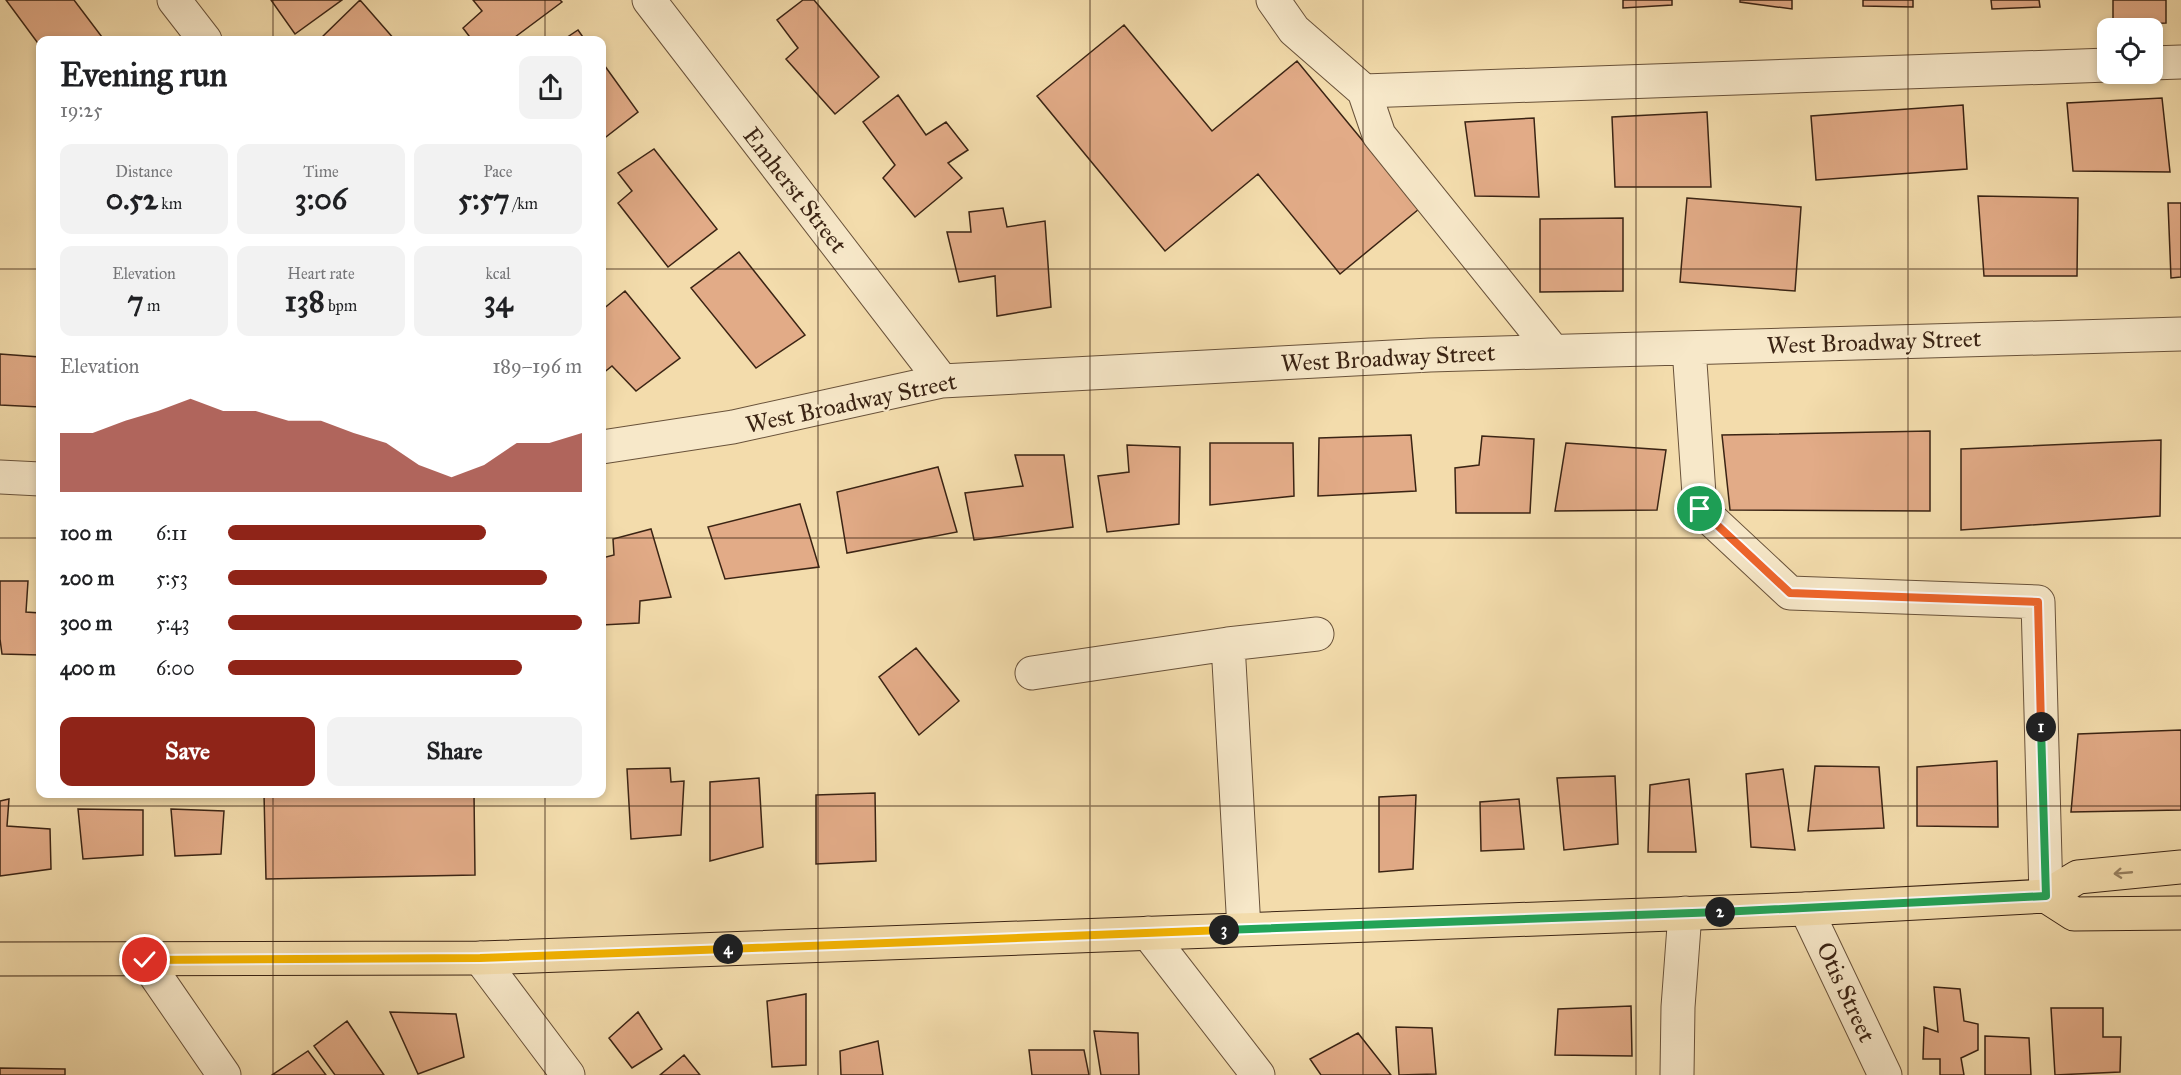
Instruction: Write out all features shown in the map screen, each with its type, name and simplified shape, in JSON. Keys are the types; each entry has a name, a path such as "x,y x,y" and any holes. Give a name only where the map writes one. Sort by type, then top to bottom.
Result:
{"main road":[{"path":"0,960 480,958 1806,909 2046,896 2078,877 2181,867"},
{"path":"2046,896 2074,914 2181,913"}],"street":[{"path":"174,0 202,36"},
{"name":"Emherst Street","path":"649,0 942,381"},
{"path":"1273,0 1294,30 1364,91 1379,135 1553,351"},
{"path":"2163,63 2181,62"},
{"path":"1364,91 2097,65"},
{"name":"West Broadway Street","path":"606,446 733,427 942,381 1430,355 2181,334"},
{"path":"1689,348 1700,509 1790,593 2038,602 2046,896"},
{"path":"0,477 36,479"},
{"path":"1032,673 1317,633"},
{"path":"1228,644 1244,929"},
{"name":"Otis Street","path":"1806,909 1885,1075"},
{"path":"1677,1075 1678,1007 1685,913"},
{"path":"1148,933 1257,1075"},
{"path":"480,958 568,1075"},
{"path":"145,960 224,1075"}],"building":[{"path":"6,0 74,0 101,36 36,36 36,41"},
{"path":"271,0 342,0 295,34"},
{"path":"360,0 392,36 323,36"},
{"path":"473,0 560,0 562,2 516,36 469,36 463,28 482,11"},
{"path":"803,0 814,0 879,77 835,114 786,59 798,48 777,20"},
{"path":"1623,0 1672,0 1672,5 1623,8"},
{"path":"1740,0 1792,0 1792,9 1740,2"},
{"path":"1863,0 1913,0 1913,7 1863,6"},
{"path":"1991,0 2039,0 2040,7 1992,9"},
{"path":"2113,0 2166,0 2166,23 2163,23 2163,18 2113,18"},
{"path":"1124,25 1212,131 1297,61 1419,209 1340,274 1258,174 1165,251 1037,96"},
{"path":"578,30 582,36 569,36"},
{"path":"606,68 638,112 606,137"},
{"path":"898,95 926,135 946,122 968,150 948,163 962,178 915,217 883,178 895,165 863,122"},
{"path":"2162,98 2170,172 2073,171 2067,103"},
{"path":"1963,105 1967,169 1816,180 1811,116"},
{"path":"1707,112 1711,187 1615,187 1612,117"},
{"path":"1534,118 1539,197 1475,196 1465,122"},
{"path":"654,149 717,229 668,267 618,203 632,191 618,173"},
{"path":"1978,196 2078,198 2077,276 1984,276"},
{"path":"1687,198 1801,207 1795,291 1680,282"},
{"path":"2168,203 2181,203 2181,277 2171,278"},
{"path":"1003,208 1007,227 1045,221 1051,307 997,316 995,276 959,282 947,232 971,232 969,212"},
{"path":"1623,218 1623,291 1540,292 1540,219"},
{"path":"739,252 805,335 756,368 691,288"},
{"path":"625,291 680,358 636,391 612,366 606,371 606,307"},
{"path":"0,354 36,357 36,407 0,405"},
{"path":"1930,431 1930,511 1730,510 1722,435"},
{"path":"1411,435 1416,491 1318,496 1319,438"},
{"path":"1482,436 1534,439 1530,513 1456,513 1455,468 1479,465"},
{"path":"2161,440 2160,516 1961,530 1961,449"},
{"path":"1210,443 1293,443 1294,496 1210,505"},
{"path":"1566,443 1666,450 1657,510 1555,511"},
{"path":"1127,445 1180,447 1179,524 1107,532 1098,476 1129,472"},
{"path":"1015,455 1064,455 1073,527 974,540 965,493 1023,486"},
{"path":"938,467 957,532 847,553 837,492"},
{"path":"800,504 819,567 725,579 708,527"},
{"path":"651,529 671,597 640,601 639,623 606,625 606,557 614,555 613,539"},
{"path":"0,581 28,581 26,612 36,613 36,655 2,654"},
{"path":"916,648 959,701 919,735 879,677"},
{"path":"2181,730 2181,810 2071,812 2078,734"},
{"path":"1997,761 1998,827 1917,826 1917,767"},
{"path":"1815,766 1879,767 1884,828 1808,831"},
{"path":"670,768 671,782 684,781 681,835 631,839 627,769"},
{"path":"1783,769 1795,850 1751,847 1746,774"},
{"path":"1615,776 1618,844 1564,850 1557,778"},
{"path":"759,778 763,847 710,861 710,782"},
{"path":"1689,779 1696,852 1648,852 1650,785"},
{"path":"875,793 876,861 816,864 816,795"},
{"path":"1416,795 1413,869 1379,872 1379,797"},
{"path":"264,798 474,798 475,875 266,879"},
{"path":"9,799 7,826 50,829 51,869 0,876 0,801"},
{"path":"1519,799 1524,849 1481,851 1480,802"},
{"path":"78,809 143,810 143,855 83,859"},
{"path":"171,809 224,811 221,854 175,856"},
{"path":"1934,987 1960,989 1964,1021 1978,1024 1978,1050 1961,1058 1964,1075 1940,1075 1940,1059 1923,1059 1924,1027 1938,1032"},
{"path":"806,994 806,1065 772,1067 767,1001"},
{"path":"1631,1006 1632,1056 1555,1055 1558,1009"},
{"path":"2051,1008 2103,1008 2103,1037 2121,1037 2120,1072 2055,1075"},
{"path":"390,1012 456,1014 464,1057 418,1074"},
{"path":"638,1012 662,1049 632,1068 609,1038"},
{"path":"347,1021 384,1075 335,1075 314,1046"},
{"path":"1396,1027 1432,1028 1436,1074 1399,1075"},
{"path":"1094,1031 1138,1033 1139,1075 1101,1075"},
{"path":"1358,1033 1391,1075 1321,1075 1310,1059"},
{"path":"1985,1036 2029,1038 2031,1075 1985,1075"},
{"path":"878,1041 883,1075 841,1075 840,1051"},
{"path":"1029,1050 1084,1050 1089,1075 1032,1075"},
{"path":"308,1051 326,1075 272,1075"},
{"path":"684,1055 700,1075 660,1075"},
{"path":"0,1068 65,1069 65,1075 0,1075"}],"route":[{"path":"145,960 480,958 1806,909 2046,896 2038,602 1790,593 1700,509"}]}
